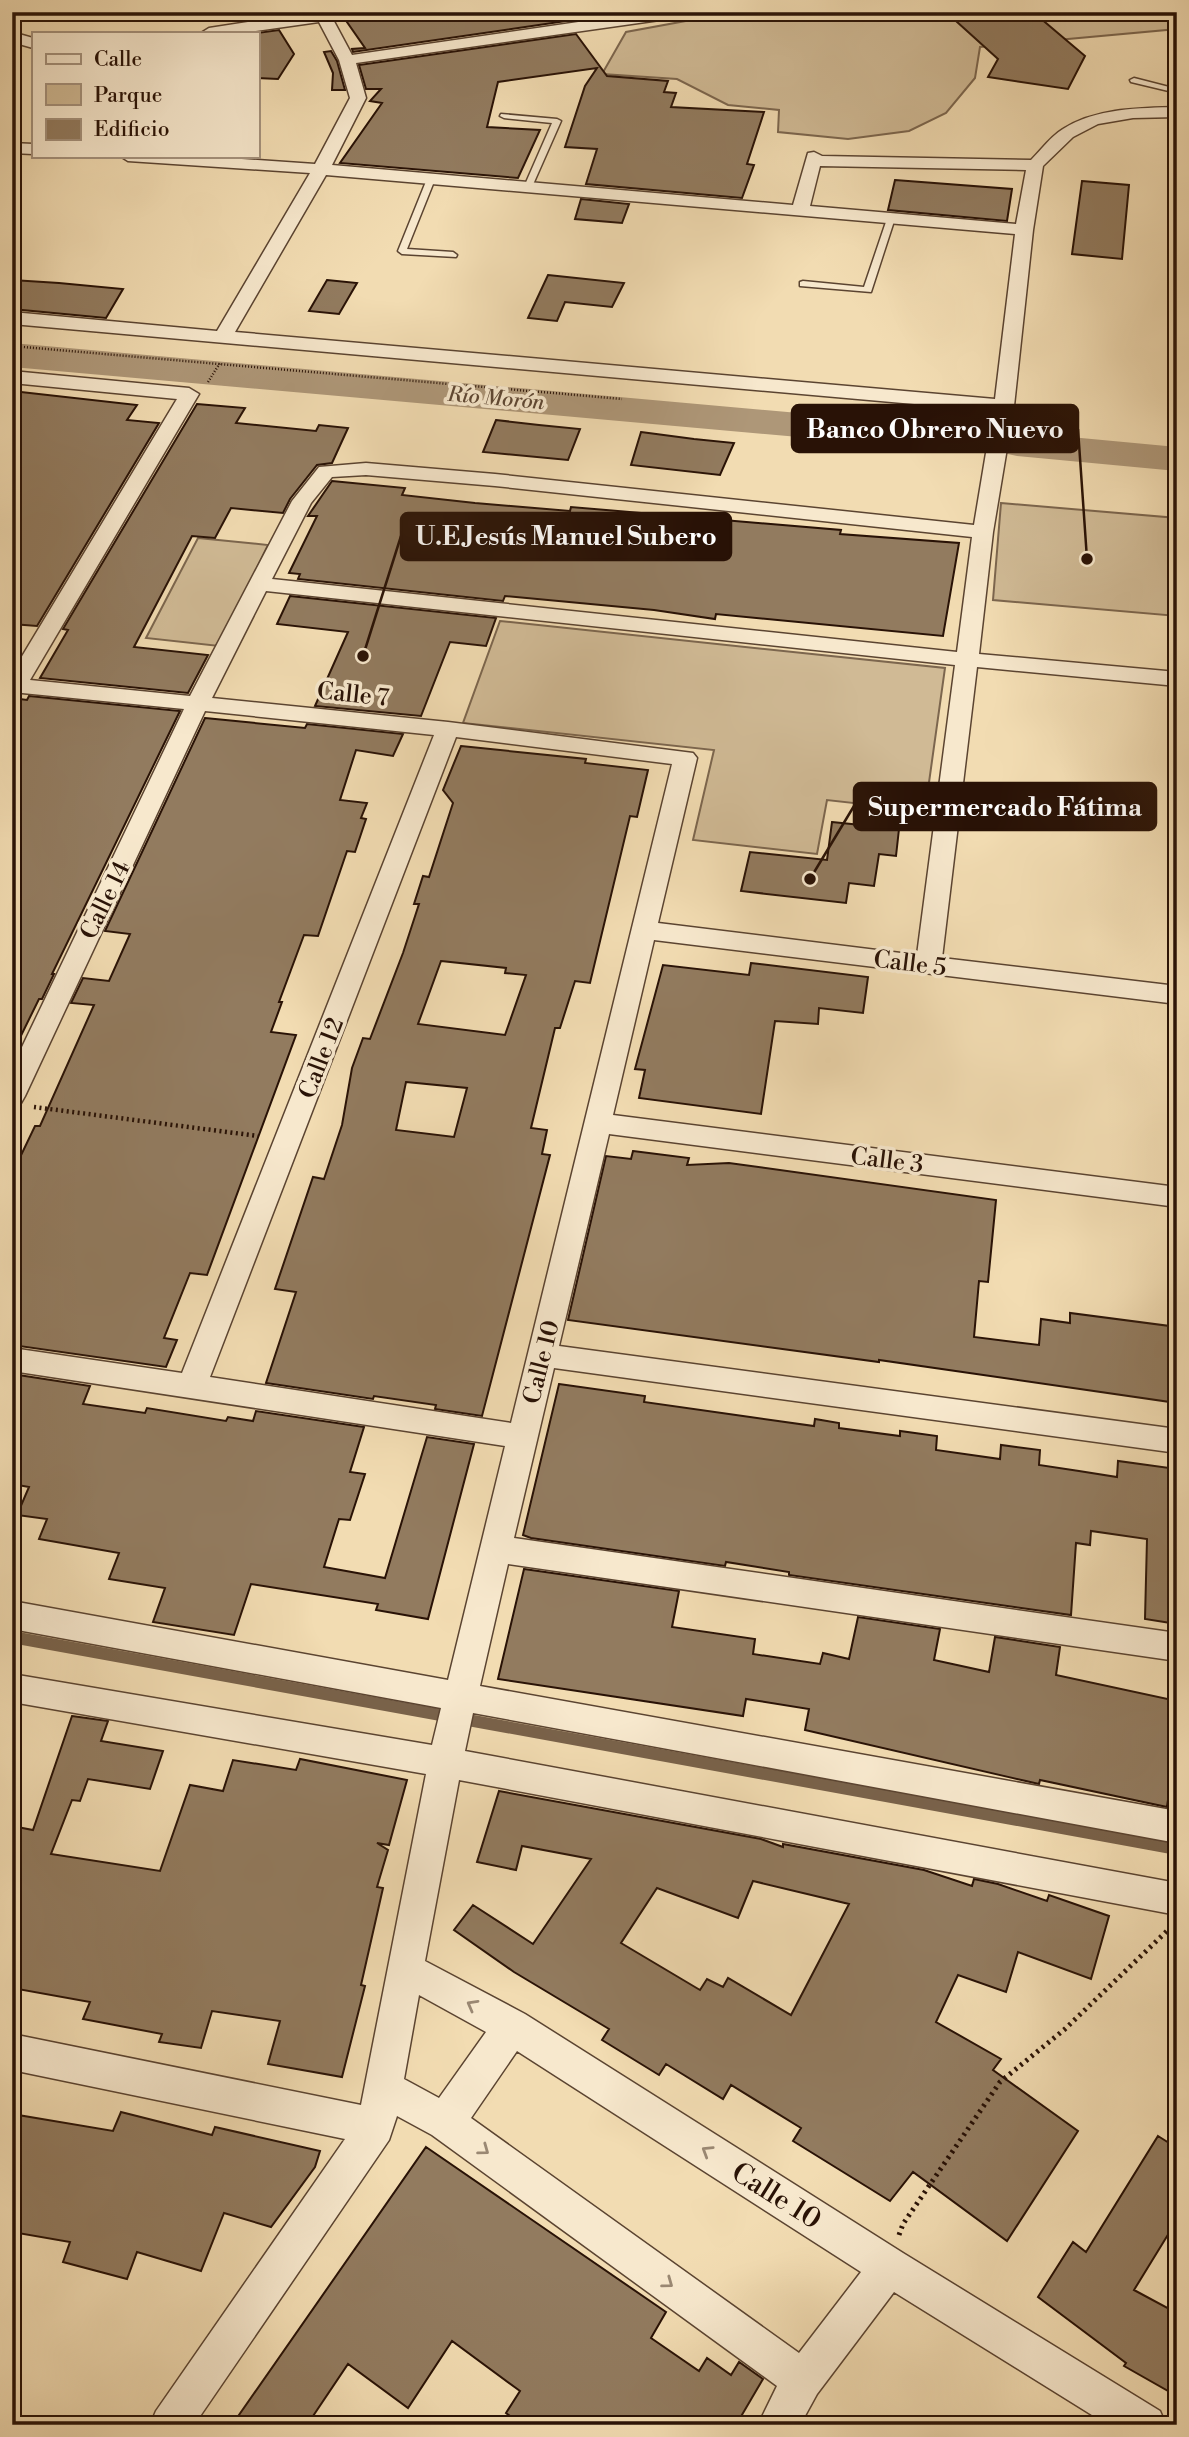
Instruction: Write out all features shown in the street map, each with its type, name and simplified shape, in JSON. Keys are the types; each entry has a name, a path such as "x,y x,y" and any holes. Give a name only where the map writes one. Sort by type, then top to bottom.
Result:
{"street":[{"path":"347,60 681,12"},
{"path":"215,32 322,15 347,60 358,98 321,169 223,336"},
{"path":"12,49 25,41"},
{"path":"928,966 969,660 983,531 1004,406 1024,230 1035,165 1067,133 1094,120 1133,113 1177,112"},
{"path":"12,148 32,149"},
{"path":"158,158 321,169 1024,230"},
{"path":"800,210 814,159 1035,165"},
{"path":"12,318 1004,406"},
{"path":"12,377 189,394 14,685"},
{"name":"Calle 14","path":"22,1101 197,705 302,501 326,471 366,469 482,479 983,531"},
{"path":"259,584 969,660 1177,679"},
{"name":"Calle 7","path":"14,685 447,729 685,758"},
{"name":"Calle 12","path":"192,1386 447,729"},
{"name":"Calle 10","path":"376,2127 448,1751 685,758"},
{"name":"Calle 5","path":"644,930 1177,995"},
{"name":"Calle 3","path":"598,1123 1177,1197"},
{"path":"543,1355 1177,1441"},
{"path":"12,1359 523,1437"},
{"path":"496,1549 1177,1647"},
{"path":"12,1615 460,1700 827,1762 1177,1827"},
{"path":"12,1688 448,1751 1177,1899"},
{"name":"Calle 10","path":"406,1969 512,2027 889,2267 1146,2425"},
{"path":"445,2122 512,2027"},
{"path":"12,2053 376,2127 170,2425"},
{"path":"384,2089 445,2122 803,2380"},
{"path":"778,2425 803,2380 889,2267"}],"lane":[{"path":"1134,80 1177,91"},
{"path":"504,116 557,121 528,187"},
{"path":"431,179 402,250 453,255"},
{"path":"803,284 868,290 891,218"}],"path":[{"path":"12,346 622,399"},
{"path":"208,382 218,364"},
{"path":"22,1101 266,1137"},
{"path":"889,2267 903,2224 1000,2082 1065,2029 1177,1921"}],"green space":[{"path":"698,12 1177,12 1177,29 980,47 975,78 946,113 909,131 848,139 778,132 779,110 728,105 677,79 602,74 626,32 702,18"},
{"path":"1001,503 1177,518 1177,616 993,600"},
{"path":"198,538 268,545 219,646 146,638"},
{"path":"500,621 945,668 925,811 827,800 817,854 693,840 714,750 463,723"}],"building":[{"path":"340,12 560,12 566,21 353,52 352,49 365,48"},
{"path":"946,12 1033,12 1085,56 1068,89 988,77 998,59"},
{"path":"279,30 294,54 278,79 259,78 259,33"},
{"path":"576,34 607,76 668,81 664,92 676,93 671,107 764,112 747,164 754,165 742,198 586,184 597,149 565,147 585,86 597,68 498,82 487,127 540,130 518,178 340,163 382,103 370,101 381,89 366,89 359,65"},
{"path":"331,51 337,61 345,90 332,90 333,73 324,52"},
{"path":"895,180 1012,189 1007,221 888,210"},
{"path":"1082,181 1129,185 1122,259 1072,254"},
{"path":"581,199 629,204 622,223 575,219"},
{"path":"548,275 624,283 612,307 565,302 557,321 528,318"},
{"path":"12,280 123,289 106,318 12,309"},
{"path":"327,280 357,283 339,314 309,311"},
{"path":"12,391 137,405 127,420 159,423 37,626 12,624"},
{"path":"197,404 245,408 236,423 316,431 319,425 348,428 332,463 317,465 290,499 283,513 231,508 215,538 192,536 134,647 208,655 188,693 40,678 68,630 63,629"},
{"path":"496,420 580,429 568,460 483,452"},
{"path":"641,432 734,443 720,475 631,465"},
{"path":"332,481 405,488 402,495 475,503 570,511 571,507 959,543 943,636 716,614 715,619 654,610 505,596 503,601 298,579 300,574 289,573 317,516 308,516"},
{"path":"290,596 496,618 486,646 450,642 421,716 315,706 348,632 277,624"},
{"path":"29,696 180,711 42,999 39,999 12,1054 12,698 27,700"},
{"path":"205,718 305,728 307,724 403,734 393,756 356,750 340,800 367,803 361,818 366,819 355,852 347,851 318,936 304,935 279,1002 282,1002 271,1032 296,1035 207,1275 190,1273 164,1338 177,1340 166,1367 12,1345 12,1174 35,1126 40,1126 94,1005 71,1003 83,978 109,981 130,934 105,931"},
{"path":"461,746 586,759 585,763 648,770 637,817 630,816 590,983 575,981 560,1028 555,1028 531,1128 547,1130 542,1154 550,1155 482,1416 435,1409 436,1405 374,1396 373,1399 266,1383 296,1292 275,1289 313,1177 324,1179 342,1125 352,1068 363,1038 370,1039 403,953 419,904 414,904 423,876 429,877 453,803 443,790","holes":["441,961 506,968 505,973 526,975 505,1035 418,1024","406,1082 467,1088 454,1137 396,1130"]},
{"path":"832,822 899,829 896,856 879,854 874,886 849,883 846,903 741,891 750,852 827,860"},
{"path":"751,963 868,977 863,1013 819,1008 818,1024 775,1021 761,1114 639,1098 645,1070 635,1069 663,965 749,975"},
{"path":"633,1151 689,1158 687,1165 729,1163 996,1200 988,1282 979,1281 974,1337 1039,1345 1041,1319 1070,1323 1070,1313 1177,1327 1177,1403 879,1360 568,1320 606,1156 631,1159"},
{"path":"12,1374 90,1386 83,1404 145,1413 147,1408 226,1421 228,1417 253,1421 256,1411 364,1427 350,1472 365,1474 350,1520 339,1519 324,1567 385,1578 427,1437 474,1444 428,1619 376,1610 378,1604 251,1584 234,1635 153,1622 165,1588 109,1579 119,1553 39,1539 47,1519 17,1515 29,1487 12,1484"},
{"path":"559,1384 645,1396 644,1402 814,1426 815,1419 839,1423 839,1428 900,1436 900,1431 937,1436 936,1450 1000,1459 1001,1445 1040,1450 1039,1465 1117,1477 1118,1461 1177,1469 1177,1624 1145,1619 1147,1539 1091,1531 1090,1545 1076,1543 1071,1615 789,1575 789,1572 726,1562 725,1566 523,1535"},
{"path":"524,1569 679,1591 672,1627 755,1639 753,1654 820,1664 823,1653 849,1659 858,1617 940,1629 934,1660 989,1672 995,1637 1060,1647 1056,1675 1177,1701 1177,1802 1168,1800 1167,1807 1040,1780 1039,1784 805,1730 809,1709 746,1699 743,1716 498,1679"},
{"path":"72,1716 108,1721 101,1741 163,1751 150,1789 88,1779 80,1801 72,1800 51,1854 160,1871 190,1785 223,1791 233,1760 296,1770 300,1759 407,1780 389,1845 377,1843 388,1850 377,1887 383,1888 361,1985 365,1986 342,2077 268,2064 280,2021 212,2011 201,2048 159,2042 162,2034 83,2019 90,2002 12,1988 12,1826 33,1830"},
{"path":"499,1791 761,1839 783,1847 783,1844 924,1870 972,1886 974,1879 998,1884 1047,1901 1049,1895 1109,1916 1091,1979 1018,1952 1006,1992 958,1975 936,2022 1001,2059 993,2070 1078,2131 1007,2241 913,2172 890,2201 793,2141 801,2128 731,2085 723,2099 666,2064 659,2075 602,2040 609,2029 514,1972 454,1930 473,1905 533,1944 591,1859 522,1846 516,1870 477,1862","holes":["753,1881 849,1904 791,2015 728,1978 723,1987 707,1979 700,1990 621,1943 657,1888 738,1918"]},
{"path":"121,2112 212,2135 215,2127 320,2151 315,2167 271,2227 224,2213 201,2271 137,2252 127,2279 63,2262 70,2242 12,2232 12,2114 113,2131"},
{"path":"1158,2136 1177,2148 1177,2220 1134,2290 1177,2313 1177,2396 1124,2366 1126,2363 1038,2297 1073,2242 1086,2252"},
{"path":"426,2147 666,2312 651,2338 699,2371 707,2358 731,2375 739,2362 763,2379 736,2425 522,2425 506,2413 520,2391 452,2341 408,2408 348,2364 307,2425 232,2425"}],"waterway":[{"name":"Río Morón","path":"12,355 979,441"},
{"path":"1017,444 1177,459"},
{"path":"12,1637 1177,1849"}],"place":[{"name":"Banco Obrero Nuevo","path":"1087,559"},
{"name":"U.E Jesús Manuel Subero","path":"363,656"},
{"name":"Supermercado Fátima","path":"810,879"}]}
